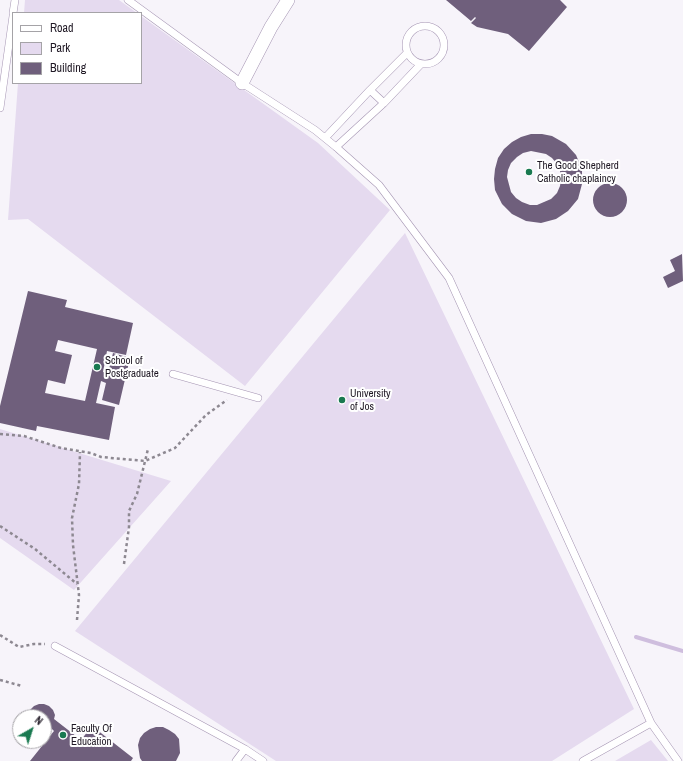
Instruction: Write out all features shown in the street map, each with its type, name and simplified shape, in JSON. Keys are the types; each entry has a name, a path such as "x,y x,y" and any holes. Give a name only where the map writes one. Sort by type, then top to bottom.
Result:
{"street":[{"path":"242,83 271,27 288,0"}],"lane":[{"path":"13,12 15,0"},
{"path":"128,0 242,83 326,138 379,185 449,278 651,723 678,761"},
{"path":"0,108 12,21"},
{"path":"336,147 384,103 421,64 433,62 442,54 444,41 438,30 427,25 415,27 407,36 405,42 407,53 411,58 421,64"},
{"path":"326,138 370,90 407,53"},
{"path":"370,90 384,103"},
{"path":"173,374 258,398"},
{"path":"55,646 245,749 263,761"},
{"path":"583,761 651,723"},
{"path":"236,761 245,749"}],"path":[{"path":"0,434 24,436 61,448 101,456 145,461 175,448 206,415 237,392"},
{"path":"124,564 129,527 129,511 137,494 148,449"},
{"path":"77,620 79,595 73,545 72,518 79,484 80,451"},
{"path":"0,526 35,549 77,584"},
{"path":"0,635 18,647 34,644 55,646"},
{"path":"0,680 22,686"}],"green space":[{"path":"25,0 119,0 136,12 24,12"},
{"path":"142,17 318,143 390,210 245,386 28,219 8,220 18,84 142,84"},
{"path":"405,233 634,709 552,761 276,761 75,631"},
{"path":"0,429 171,481 74,590 0,538"},
{"path":"651,740 668,761 615,761"}],"building":[{"path":"446,0 560,0 567,7 529,51 508,34 477,27 471,23 476,18 475,17 471,21"},
{"path":"531,134 552,136 566,144 576,155 582,169 582,184 578,199 568,211 556,219 541,223 526,221 512,214 502,204 495,190 494,179 498,158 504,149 521,137","holes":["531,151 546,154 557,164 560,171 561,179 557,193 551,199 537,205 530,205 522,202 511,192 507,177 511,163 523,153"]},
{"path":"610,183 622,188 627,200 622,212 610,217 598,212 593,200 598,188"},
{"path":"682,254 683,281 668,288 663,277 675,271 670,260"},
{"path":"28,291 67,300 65,307 133,323 126,355 107,351 103,372 108,373 113,353 130,358 119,405 102,400 106,383 101,381 96,403 115,407 109,440 37,426 36,431 0,423 0,406","holes":["58,340 97,349 85,401 45,393 48,380 65,384 72,355 55,351"]},
{"name":"Faculty Of Education","path":"44,704 52,709 31,709 34,706"},
{"name":"Faculty Of Education","path":"52,709 55,715 54,719 81,740 92,726 133,758 131,761 30,761 40,749 52,749 52,734 54,731 52,729"},
{"name":"Faculty Of Education","path":"156,727 163,727 169,730 179,739 180,753 176,761 142,761 140,758 138,745 140,738 144,733"}],"waterway":[{"path":"636,637 683,651"}],"place":[{"name":"The Good Shepherd Catholic chaplaincy","path":"529,172"},
{"name":"School of Postgraduate","path":"97,367"},
{"name":"University of Jos","path":"342,400"},
{"name":"Faculty Of Education","path":"63,735"}]}
